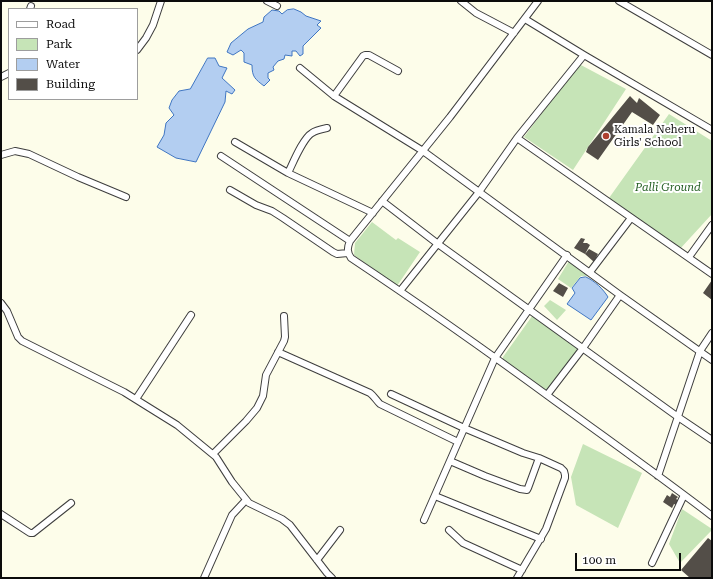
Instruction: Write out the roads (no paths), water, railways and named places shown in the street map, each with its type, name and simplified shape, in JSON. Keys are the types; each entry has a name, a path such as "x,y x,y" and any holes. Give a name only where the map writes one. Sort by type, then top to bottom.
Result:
{"street":[{"path":"138,49 146,38 153,24 161,1"},
{"path":"267,1 277,6"},
{"path":"461,1 476,13 514,33"},
{"path":"538,1 423,151 350,241 347,247 348,253 351,258 547,395 712,516"},
{"path":"619,1 712,55"},
{"path":"525,19 712,130"},
{"path":"334,96 365,55 368,55 398,71"},
{"path":"400,291 479,192 517,138 584,55"},
{"path":"300,68 334,96 423,151 620,295 712,360"},
{"path":"288,173 305,138 310,133 327,128"},
{"path":"517,138 712,274"},
{"path":"235,142 288,173 373,213"},
{"path":"1,155 15,151 29,154 78,178 126,197"},
{"path":"221,156 350,241"},
{"path":"230,190 256,206 272,211 333,252 337,254 348,253"},
{"path":"382,201 438,244 712,440"},
{"path":"590,272 631,218"},
{"path":"689,257 712,225"},
{"path":"424,520 495,358 567,255"},
{"path":"547,395 583,348 620,295"},
{"path":"1,303 7,311 18,337 22,341 136,399 177,424 216,456 232,482 246,500 251,505 282,519 290,525 316,560 332,578"},
{"path":"136,399 191,315"},
{"path":"213,454 257,408 263,396 266,374 284,341 284,316"},
{"path":"658,476 700,351 712,333"},
{"path":"278,352 370,393 380,404 458,442"},
{"path":"391,394 464,428 561,468 565,475 546,529 517,578"},
{"path":"450,461 485,476 527,490 538,458"},
{"path":"652,563 684,495"},
{"path":"434,496 541,539"},
{"path":"204,578 232,515 246,500"},
{"path":"1,514 32,533 71,504"},
{"path":"316,560 340,530"},
{"path":"449,530 463,543 522,570"}],"water":[{"path":"294,9 306,16 321,21 317,25 321,28 303,46 303,54 300,56 296,51 292,51 292,56 285,55 284,59 278,61 273,67 274,70 268,73 268,78 270,80 264,86 255,77 252,65 244,62 244,53 241,50 233,55 227,52 231,43 248,29 263,22 264,17 272,10 279,11 282,14 287,10"},
{"path":"208,58 215,58 219,66 227,68 222,78 235,90 232,94 226,91 225,102 196,162 176,158 157,147 164,135 166,123 174,115 169,108 172,100 179,91 190,89"},
{"path":"586,277 604,291 608,297 591,320 567,304 575,293 572,288 580,278"}],"place":[{"name":"Kamala Neheru Girls' School","path":"606,136"}],"park label":[{"name":"Palli Ground","path":"668,188"}]}
